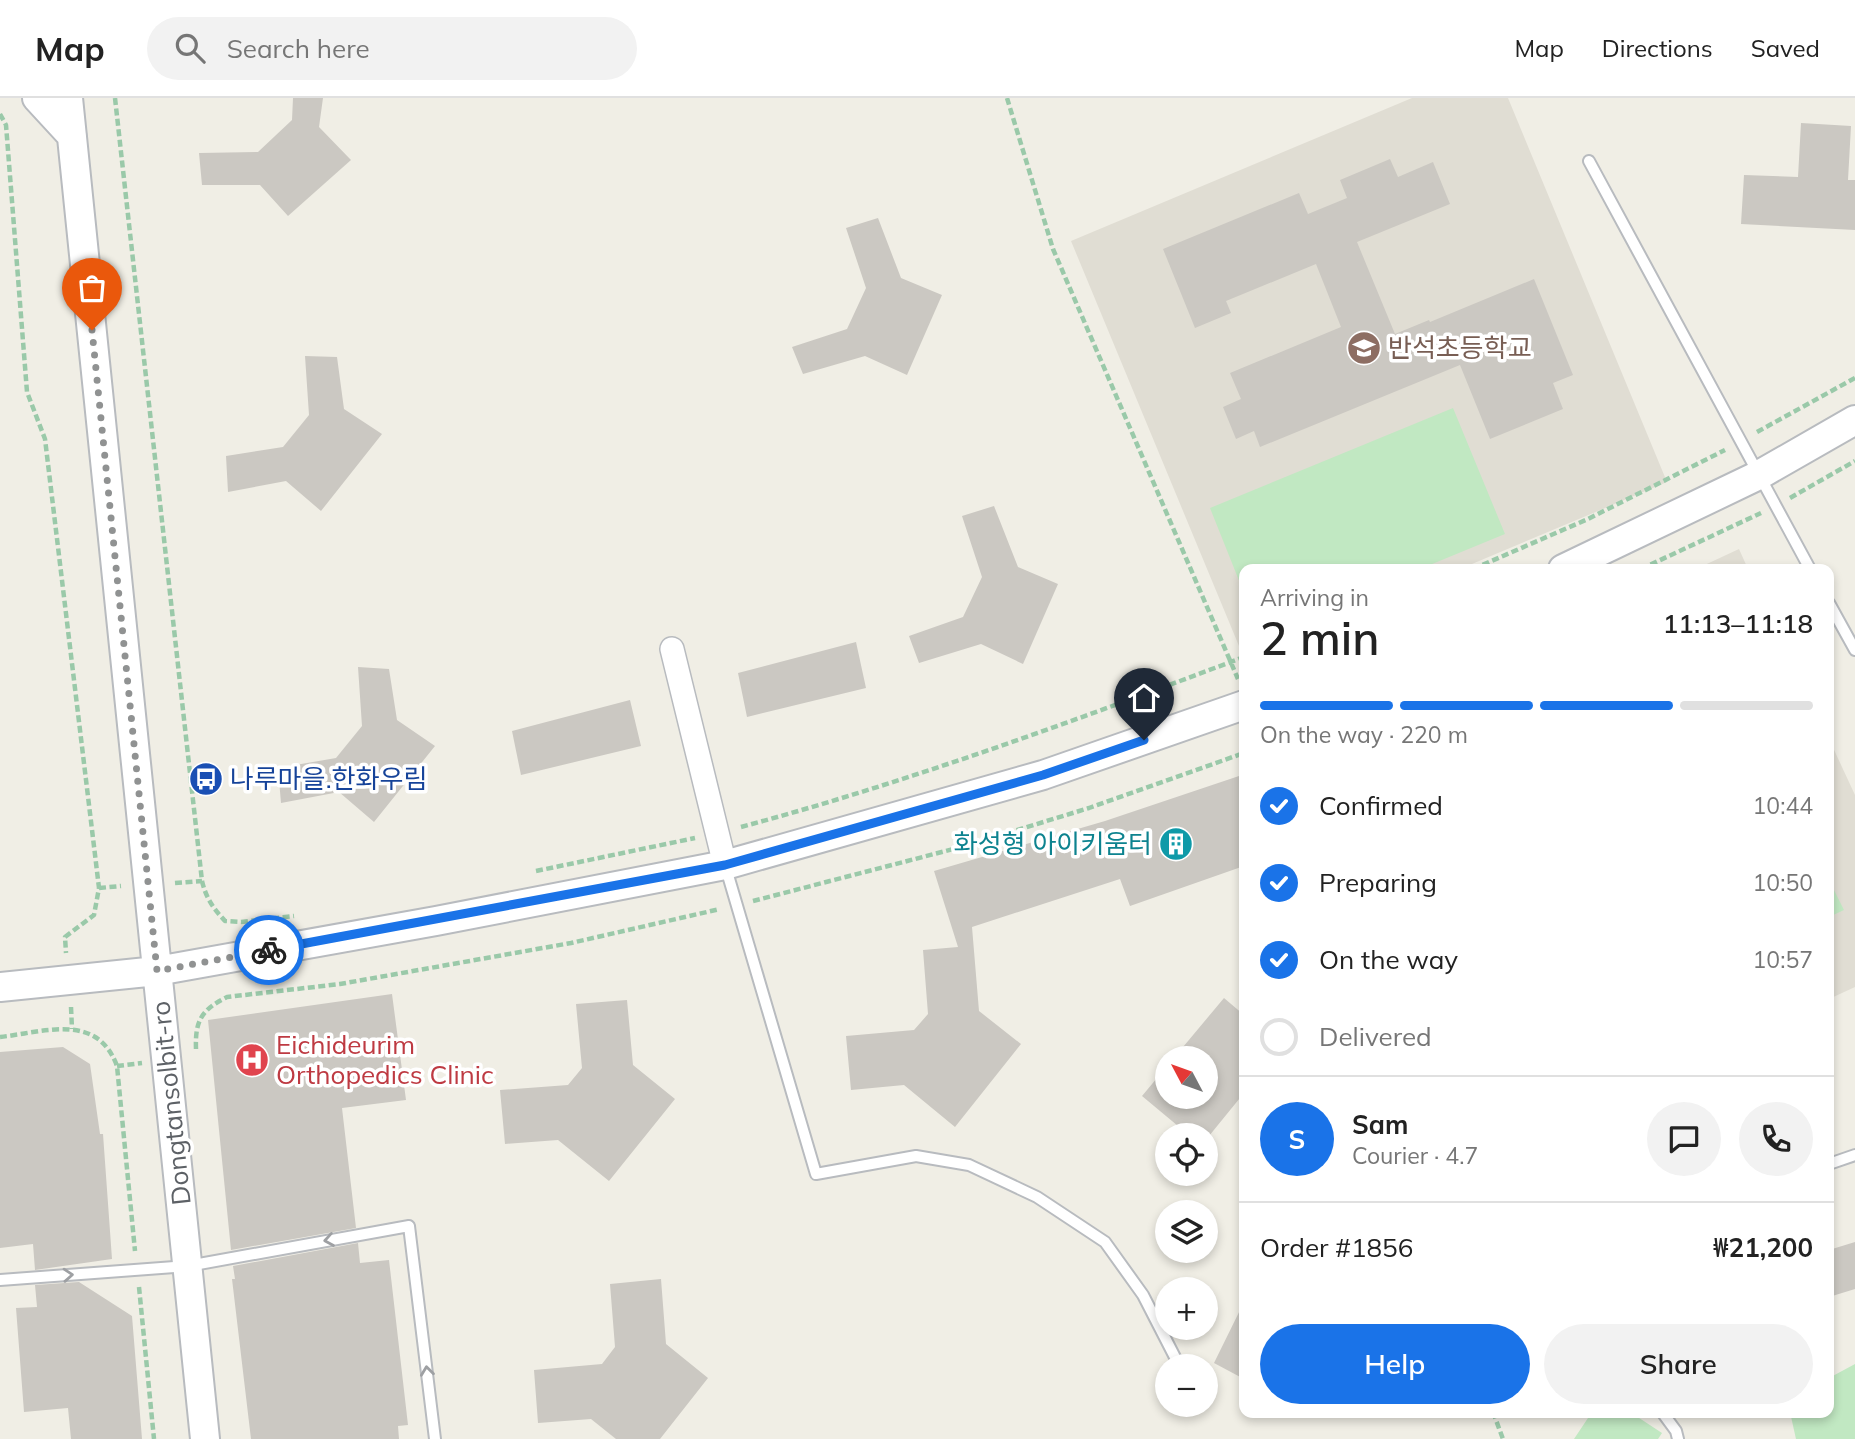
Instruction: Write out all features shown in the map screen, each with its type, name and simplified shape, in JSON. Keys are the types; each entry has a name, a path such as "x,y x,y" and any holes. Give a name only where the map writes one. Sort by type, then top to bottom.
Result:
{"street":[{"path":"37,98 72,136 85,98"},
{"name":"Dongtansolbit-ro","path":"68,98 205,1439"},
{"path":"1573,564 1759,475 1855,420"},
{"path":"672,649 725,865"},
{"path":"0,986 157,971 725,865 1043,775 1239,695"}],"lane":[{"path":"1589,161 1807,564"},
{"path":"1834,612 1855,650"},
{"path":"725,865 816,1174 916,1156 969,1165 1037,1197 1105,1242 1143,1295 1173,1354"},
{"path":"1834,1162 1855,1155"},
{"path":"0,1280 188,1266 409,1226 435,1439"},
{"path":"1666,1418 1676,1431 1678,1439"}],"path":[{"path":"115,98 202,881 213,908 225,921 241,922 304,915"},
{"path":"1007,98 1053,249 1239,685"},
{"path":"0,114 6,125 27,392 45,439 99,888 94,915 65,937"},
{"path":"1484,564 1588,519 1855,379"},
{"path":"1652,564 1776,506 1855,461"},
{"path":"527,872 717,833 799,811 1109,708 1239,659"},
{"path":"196,1056 197,1023 211,1005 227,997 249,994"},
{"path":"0,1037 72,1029 89,1032 101,1039 111,1051 117,1066 155,1439"},
{"path":"1495,1418 1503,1439"}],"shaded area":[{"name":"반석초등학교","path":"1412,98 1508,98 1667,482 1472,564 1239,564 1239,646 1071,241"},
{"path":"1739,549 1746,564 1707,564"},
{"path":"1834,750 1855,795 1855,987 1834,997"}],"green space":[{"path":"1453,408 1505,534 1432,564 1239,564 1239,580 1210,508"},
{"path":"1834,890 1844,910 1834,915"},
{"path":"1855,1364 1855,1439 1796,1439 1791,1418 1834,1418 1834,1375"},
{"path":"1588,1418 1639,1418 1662,1433 1658,1439 1574,1439"}],"building":[{"path":"293,98 323,98 319,127 351,160 288,216 260,185 202,185 199,153 258,152 292,120"},
{"path":"1801,123 1851,126 1848,180 1855,180 1855,230 1741,224 1744,175 1798,177"},
{"name":"반석초등학교","path":"1390,159 1398,177 1433,162 1450,204 1357,242 1395,334 1534,279 1573,375 1553,383 1563,409 1490,439 1460,365 1260,447 1254,431 1236,439 1223,407 1241,399 1230,373 1341,327 1316,264 1226,301 1231,313 1195,328 1163,249 1299,193 1308,214 1347,198 1340,180"},
{"path":"878,218 901,278 942,295 907,375 865,356 803,374 792,347 847,329 866,288 846,228"},
{"path":"305,356 337,357 344,409 382,434 321,511 286,481 228,492 226,456 283,447 309,415"},
{"path":"994,506 1018,567 1058,584 1023,664 981,644 919,663 909,636 963,617 982,577 962,516"},
{"path":"856,642 866,688 747,717 738,673"},
{"path":"358,667 389,669 397,720 435,746 374,822 339,792 281,803 278,768 336,758 362,726"},
{"path":"630,700 641,746 521,775 512,731"},
{"path":"1239,776 1239,868 1130,906 1120,879 972,927 979,1011 1021,1044 955,1127 904,1085 851,1090 846,1036 914,1030 928,1014 923,950 958,947 934,871 1105,821"},
{"path":"392,994 406,1100 342,1108 356,1228 231,1250 208,1020"},
{"path":"1224,998 1239,1011 1239,1099 1218,1125 1174,1123 1159,1110 1218,1110 1218,1046 1184,1046"},
{"path":"627,1000 633,1065 675,1099 609,1181 558,1140 505,1144 500,1090 568,1085 582,1068 576,1004"},
{"path":"63,1047 90,1064 100,1134 103,1134 112,1259 35,1270 33,1244 0,1248 0,1052"},
{"path":"1155,1080 1155,1107 1142,1096"},
{"path":"1855,1242 1855,1289 1834,1295 1834,1248"},
{"path":"358,1243 360,1263 389,1260 408,1425 398,1426 399,1439 251,1439 232,1279 235,1279 233,1266"},
{"path":"661,1279 666,1344 708,1378 660,1439 616,1439 591,1419 538,1423 534,1370 602,1364 615,1347 610,1284"},
{"path":"79,1282 132,1316 142,1439 71,1439 68,1408 24,1412 16,1308 37,1307 35,1285"},
{"path":"1239,1312 1239,1376 1218,1365 1218,1355"}],"way so far":[{"path":"92,330 157,971 269,950"}],"place":[{"name":"반석초등학교","path":"1364,348"},
{"name":"나루마을.한화우림","path":"206,779"},
{"name":"화성형 아이키움터","path":"1176,844"},
{"name":"Eichideurim Orthopedics Clinic","path":"252,1060"}],"route":[{"path":"269,950 725,865 1043,775 1144,740"}]}
